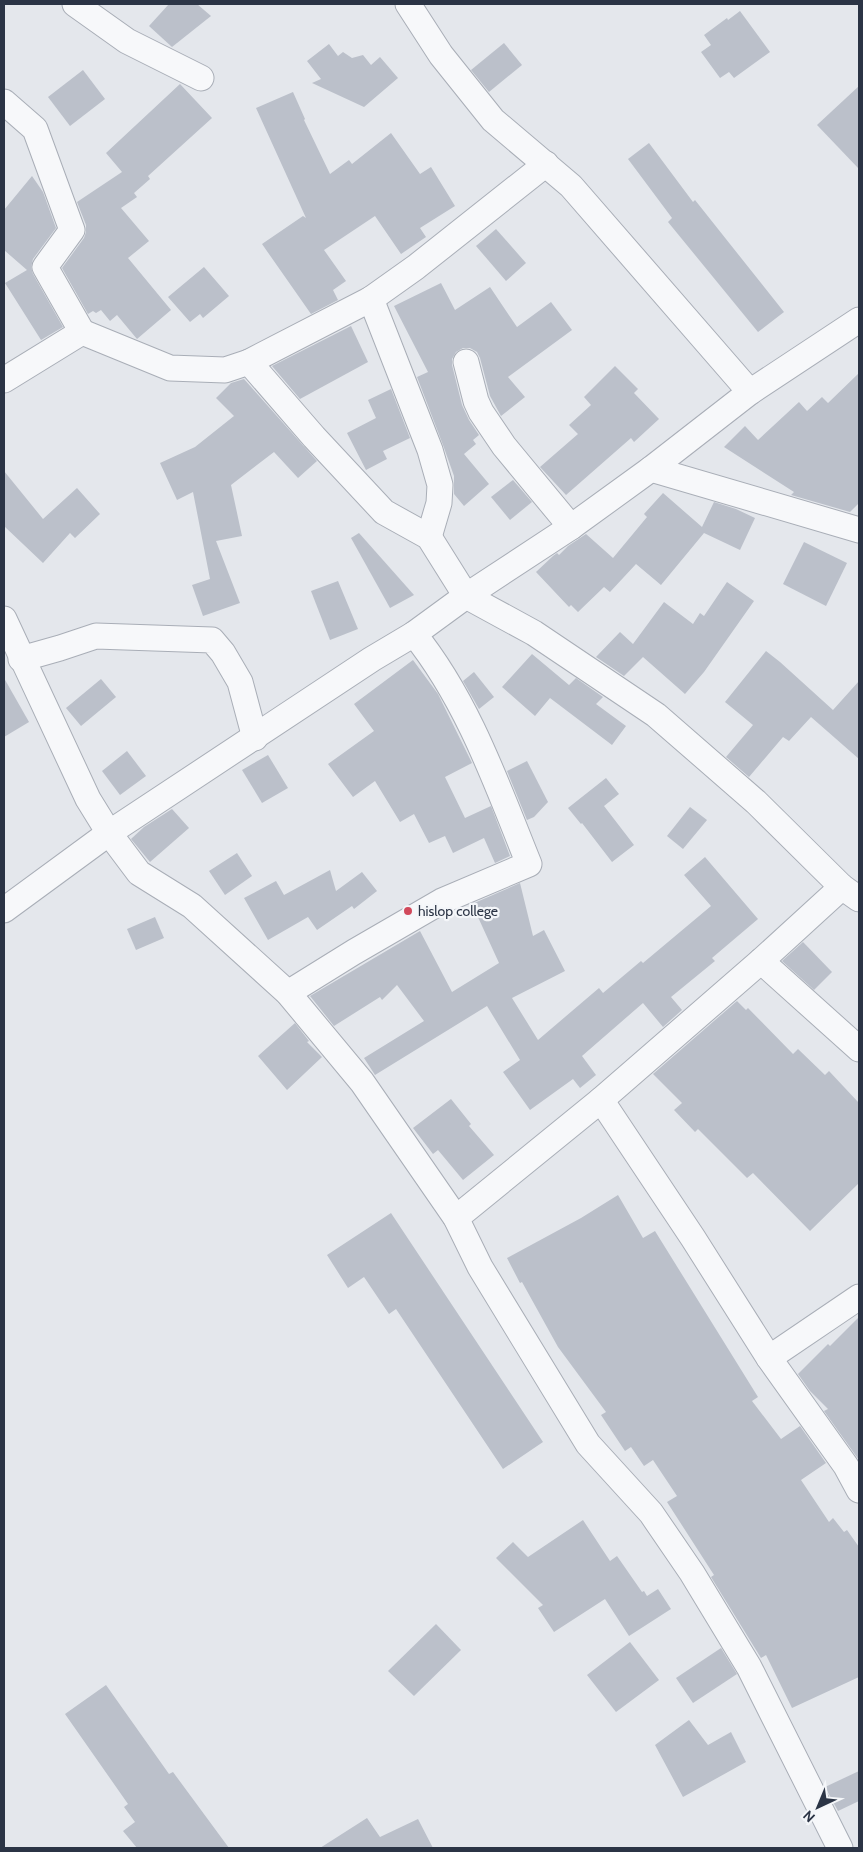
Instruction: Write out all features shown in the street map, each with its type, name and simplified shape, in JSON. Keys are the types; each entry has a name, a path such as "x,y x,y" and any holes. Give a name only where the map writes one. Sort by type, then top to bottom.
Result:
{"street":[{"path":"75,4 127,41 201,78"},
{"path":"408,4 441,55 493,120 571,186 750,392"},
{"path":"4,102 35,129 72,230 45,267 82,332 170,368 225,370 249,362 371,299 416,267 546,164"},
{"path":"371,299 430,450 440,485 439,503 429,537"},
{"path":"4,910 109,833 372,659 414,634 466,596 571,528 750,392 859,320"},
{"path":"4,380 82,332"},
{"path":"249,362 314,437 384,512 429,537 466,596 534,633 656,715 756,802 850,893 761,961 601,1100 456,1218"},
{"path":"466,362 476,402 481,412 504,446 571,528"},
{"path":"651,469 855,524"},
{"path":"4,619 21,659 88,799 109,833 139,873 192,906 288,993 362,1082 456,1218 480,1267 588,1444 651,1513 692,1573 748,1667 840,1848"},
{"path":"288,993 442,901 528,864 476,732 430,654 414,634"},
{"path":"21,659 96,636 212,640 223,653 240,682 255,738"},
{"path":"761,961 859,1049"},
{"path":"601,1100 768,1358 846,1466 859,1490"},
{"path":"768,1358 859,1297"}],"building":[{"path":"169,4 197,4 211,16 172,47 149,26"},
{"path":"740,11 770,52 734,78 729,72 720,78 701,52 711,45 704,35"},
{"path":"504,43 522,65 489,92 471,70"},
{"path":"329,44 338,56 343,52 352,58 363,55 371,65 380,57 398,78 364,107 312,83 321,79 307,61"},
{"path":"83,70 105,99 70,126 48,97"},
{"path":"180,84 212,118 148,176 150,179 134,193 137,197 121,208 149,241 128,258 171,310 137,339 117,315 110,321 101,310 88,314 62,268 84,238 86,232 86,225 77,202 122,172 106,153"},
{"path":"859,86 859,169 817,125"},
{"path":"293,92 330,174 349,160 352,164 391,133 420,174 431,167 455,206 420,228 426,237 401,254 375,216 324,250 346,281 333,290 338,300 311,314 262,244 303,216 306,218 256,108"},
{"path":"649,143 693,202 695,200 784,312 758,332 668,222 672,218 628,159"},
{"path":"32,176 43,192 56,228 33,259 31,267 33,274 63,327 41,340 5,283 27,270 4,250 4,210"},
{"path":"496,229 526,263 506,281 476,246"},
{"path":"204,267 229,296 203,318 200,314 190,322 168,297"},
{"path":"441,283 455,310 490,287 517,327 551,302 572,330 508,377 525,397 501,416 490,396 477,352 470,348 463,348 456,352 452,359 452,365 462,405 479,435 473,440 476,444 464,454 489,484 464,506 454,494 454,476 417,377 428,372 394,306"},
{"path":"351,326 368,362 300,399 272,366"},
{"path":"615,366 638,389 634,393 659,419 634,442 631,438 566,495 540,467 578,434 569,425 591,405 584,397"},
{"path":"859,373 859,503 850,512 791,495 794,492 724,447 745,426 758,440 799,402 807,411 822,397 828,403"},
{"path":"244,379 317,461 298,478 274,452 231,485 242,536 216,541 240,603 203,616 192,585 210,579 193,492 177,500 160,463 195,447 234,416 216,398 231,383"},
{"path":"391,389 410,438 383,451 387,459 366,470 347,433 376,418 368,400"},
{"path":"4,471 43,519 77,488 100,514 75,538 70,533 43,563 4,526"},
{"path":"513,480 532,502 510,520 491,497"},
{"path":"663,493 702,527 714,502 755,518 740,550 704,533 661,585 636,564 610,592 604,587 578,612 571,605 569,607 536,572 553,556 557,553 559,555 568,546 586,534 613,558 647,517 644,514"},
{"path":"359,533 414,595 390,608 351,538"},
{"path":"804,542 847,563 826,606 783,584"},
{"path":"338,581 358,629 330,640 311,591"},
{"path":"727,582 754,601 704,672 685,694 643,657 624,676 596,657 620,632 633,644 664,602 693,624 700,613 704,616"},
{"path":"766,651 833,710 859,681 859,759 811,717 789,741 783,737 749,777 726,757 753,725 725,702"},
{"path":"532,654 569,685 576,678 603,697 596,704 626,726 612,745 550,698 535,716 502,687"},
{"path":"413,660 438,694 472,763 445,777 465,818 491,806 510,856 495,863 484,838 453,853 445,836 429,843 414,814 400,822 375,781 353,797 328,764 374,731 354,704"},
{"path":"474,672 494,697 479,709 463,681"},
{"path":"4,678 29,722 4,737"},
{"path":"101,679 116,697 81,726 66,708"},
{"path":"127,751 146,776 120,795 102,771"},
{"path":"268,755 288,788 262,803 242,770"},
{"path":"527,761 548,802 534,817 527,820 507,771"},
{"path":"606,778 619,794 604,806 634,845 612,862 568,808"},
{"path":"690,807 707,820 683,849 667,836"},
{"path":"172,809 189,828 150,862 131,839 144,827"},
{"path":"237,853 252,876 225,895 209,871"},
{"path":"705,857 758,919 712,958 715,961 671,997 682,1010 663,1027 643,1003 582,1056 596,1075 580,1088 573,1079 530,1110 503,1072 520,1060 487,1006 375,1075 364,1058 424,1021 397,985 382,1000 380,997 334,1026 310,996 420,931 452,992 499,963 472,904 520,883 533,936 544,930 565,971 512,998 538,1040 599,988 603,993 641,961 643,963 711,906 684,875"},
{"path":"330,870 336,891 362,872 377,891 354,909 352,906 317,930 308,917 268,940 244,898 276,881 284,895"},
{"path":"155,917 164,938 136,950 127,929"},
{"path":"803,942 832,972 814,990 782,961"},
{"path":"737,1001 746,1010 748,1008 793,1054 798,1049 825,1075 829,1071 859,1103 859,1183 810,1231 753,1173 747,1178 698,1129 695,1132 674,1110 682,1103 653,1074"},
{"path":"295,1023 309,1041 307,1042 322,1057 287,1090 258,1056"},
{"path":"451,1099 471,1124 469,1126 494,1155 463,1180 438,1150 433,1154 413,1128"},
{"path":"618,1195 643,1238 655,1231 758,1397 752,1401 781,1439 800,1426 826,1463 801,1480 829,1522 833,1518 844,1532 847,1530 859,1547 859,1677 792,1708 766,1655 761,1658 711,1577 714,1575 667,1502 677,1496 653,1460 644,1466 631,1447 625,1451 601,1415 606,1412 558,1347 507,1258 581,1218"},
{"path":"391,1213 543,1442 503,1469 396,1309 389,1314 364,1277 348,1288 327,1255"},
{"path":"859,1317 859,1460 824,1411 828,1409 810,1391 798,1374"},
{"path":"583,1520 610,1561 617,1556 642,1592 644,1591 647,1596 658,1589 671,1609 629,1636 605,1599 554,1632 538,1608 543,1605 496,1558 513,1542 528,1557"},
{"path":"436,1624 461,1650 414,1696 388,1671"},
{"path":"630,1642 659,1680 616,1712 587,1675"},
{"path":"721,1648 737,1674 693,1703 676,1678"},
{"path":"106,1685 169,1774 173,1772 229,1848 137,1848 123,1831 135,1822 124,1807 128,1804 65,1714"},
{"path":"689,1720 708,1745 731,1732 746,1762 683,1797 655,1745"},
{"path":"859,1771 859,1801 838,1811 825,1787"},
{"path":"367,1818 380,1837 418,1819 433,1848 320,1848"}],"place":[{"name":"hislop college","path":"408,911"}]}
